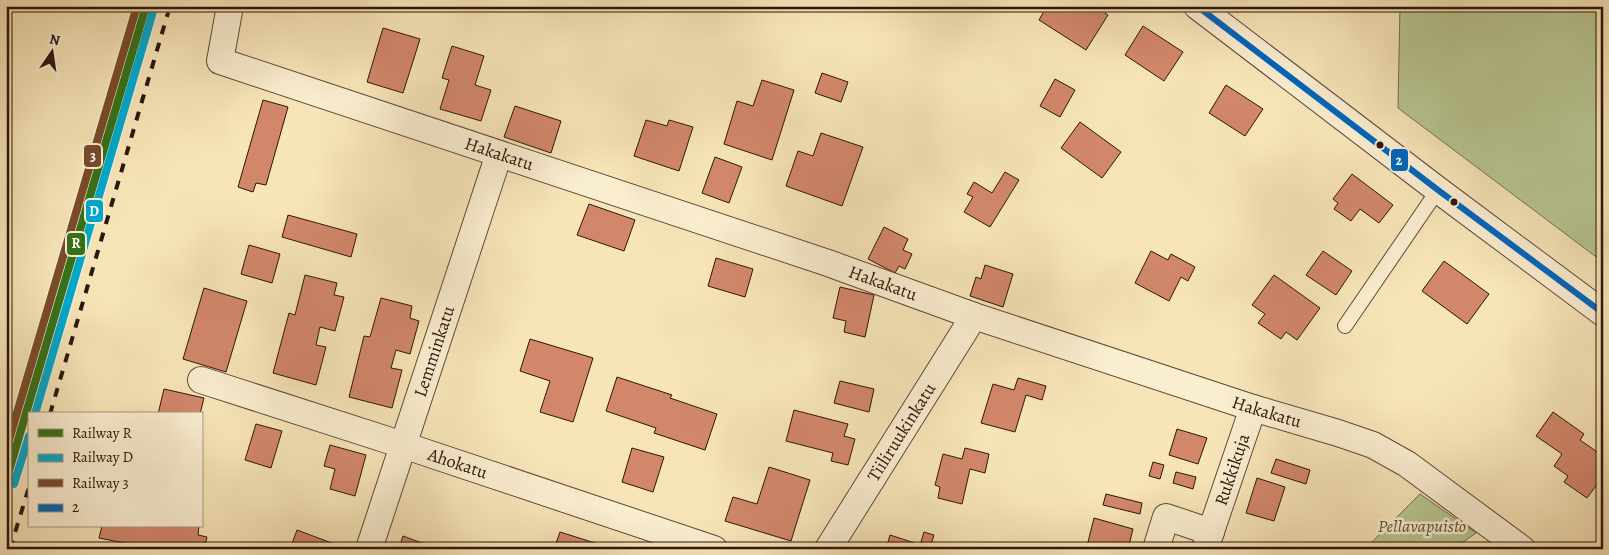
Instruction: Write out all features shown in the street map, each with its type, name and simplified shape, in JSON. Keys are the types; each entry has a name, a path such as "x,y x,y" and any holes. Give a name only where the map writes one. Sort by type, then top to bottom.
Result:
{"street":[{"name":"Hakakatu","path":"230,6 220,61 828,263 974,316 1373,445 1407,464 1522,549"},
{"path":"1197,6 1603,313"},
{"name":"Lemminkatu","path":"369,549 499,154"},
{"name":"Tiiliruukinkatu","path":"828,549 974,316"},
{"name":"Ahokatu","path":"201,380 714,549"},
{"name":"Rukkikuja","path":"1156,549 1166,517 1208,540 1254,408"}],"lane":[{"path":"1345,326 1438,190"}],"green space":[{"path":"1400,6 1603,6 1603,262 1398,108"},
{"name":"Pellavapuisto","path":"1420,494 1476,533 1453,549 1365,549"}],"building":[{"path":"1047,6 1093,6 1108,15 1086,50 1039,20"},
{"path":"1143,26 1183,52 1164,81 1125,55"},
{"path":"383,28 420,39 403,93 367,82"},
{"path":"452,46 484,56 475,85 491,90 481,121 440,109 449,80 442,78"},
{"path":"822,73 848,82 841,102 815,93"},
{"path":"1055,79 1075,90 1060,117 1040,106"},
{"path":"762,80 794,90 772,160 724,144 737,101 753,106"},
{"path":"1226,85 1263,109 1245,136 1209,113"},
{"path":"263,100 288,107 266,185 256,183 253,192 238,187"},
{"path":"515,106 561,121 551,153 504,137"},
{"path":"646,120 667,126 669,120 693,127 679,171 634,156"},
{"path":"1080,122 1121,152 1102,178 1061,148"},
{"path":"821,133 863,147 842,206 786,186 798,151 813,156"},
{"path":"715,157 742,167 729,203 702,193"},
{"path":"1005,172 1019,180 990,227 964,212 973,197 967,194 974,182 992,193"},
{"path":"1352,174 1393,205 1379,223 1360,209 1351,221 1334,209 1338,203 1333,199"},
{"path":"589,204 635,220 624,251 577,235"},
{"path":"288,215 357,234 351,257 282,237"},
{"path":"884,227 908,239 903,250 912,254 905,269 899,266 895,273 868,259"},
{"path":"249,245 280,254 272,283 241,274"},
{"path":"1151,251 1168,260 1171,254 1195,267 1188,281 1181,277 1169,301 1135,283"},
{"path":"1323,251 1352,271 1336,295 1306,275"},
{"path":"716,258 753,269 745,297 708,286"},
{"path":"1444,261 1489,294 1467,324 1422,291"},
{"path":"985,265 1013,274 1003,307 970,296 976,277 981,279"},
{"path":"305,275 337,283 334,295 344,297 335,331 320,327 316,345 326,347 316,385 273,373 289,313 295,315"},
{"path":"1274,275 1320,308 1297,340 1286,332 1281,339 1258,323 1265,314 1252,305"},
{"path":"840,287 874,295 865,337 844,332 846,321 833,318"},
{"path":"204,288 247,301 226,372 183,359"},
{"path":"381,298 412,306 410,318 419,321 410,354 396,350 391,368 402,370 392,408 349,397 364,336 370,337"},
{"path":"530,339 593,358 573,422 540,412 550,381 520,371"},
{"path":"617,377 672,395 670,398 717,414 705,450 654,433 656,428 606,411"},
{"path":"1018,378 1046,386 1042,400 1026,395 1015,432 981,423 993,384 1014,390"},
{"path":"840,381 874,389 869,412 834,403"},
{"path":"164,389 204,398 200,412 158,412"},
{"path":"794,410 848,424 844,436 855,439 848,465 831,461 833,453 786,441"},
{"path":"1553,412 1584,434 1580,440 1603,456 1603,476 1587,498 1564,482 1568,476 1554,466 1562,454 1536,436"},
{"path":"256,424 282,431 271,468 245,460"},
{"path":"1177,429 1207,438 1198,464 1169,455"},
{"path":"330,445 366,455 355,496 330,489 335,469 324,466"},
{"path":"632,448 664,457 653,492 622,482"},
{"path":"965,448 989,454 985,473 970,469 962,504 938,498 940,487 935,485 943,454 962,459"},
{"path":"1276,459 1310,470 1306,484 1271,473"},
{"path":"1153,462 1164,465 1160,479 1149,476"},
{"path":"769,467 810,480 791,541 725,521 733,497 757,504"},
{"path":"1176,472 1196,477 1193,489 1173,483"},
{"path":"1257,478 1285,487 1274,521 1246,513"},
{"path":"1106,494 1142,503 1140,514 1103,505"},
{"path":"1094,518 1133,529 1128,549 1099,549 1087,546"},
{"path":"102,528 199,528 198,535 207,537 204,549 133,549 134,545 99,538"},
{"path":"297,530 345,548 345,549 290,549"},
{"path":"560,532 614,549 554,549"},
{"path":"924,532 934,535 930,548 920,545"},
{"path":"890,535 915,543 913,549 886,549"},
{"path":"403,536 430,546 429,549 399,549"}],"railway":[{"path":"51,412 170,6"},
{"path":"10,549 28,490"}],"rail line":[{"name":"3","path":"6,450 137,6"},
{"name":"R","path":"6,481 146,6"},
{"name":"D","path":"36,412 154,8"},
{"name":"D","path":"14,484 28,439"}],"transit line":[{"name":"2","path":"1197,6 1603,313"}]}
